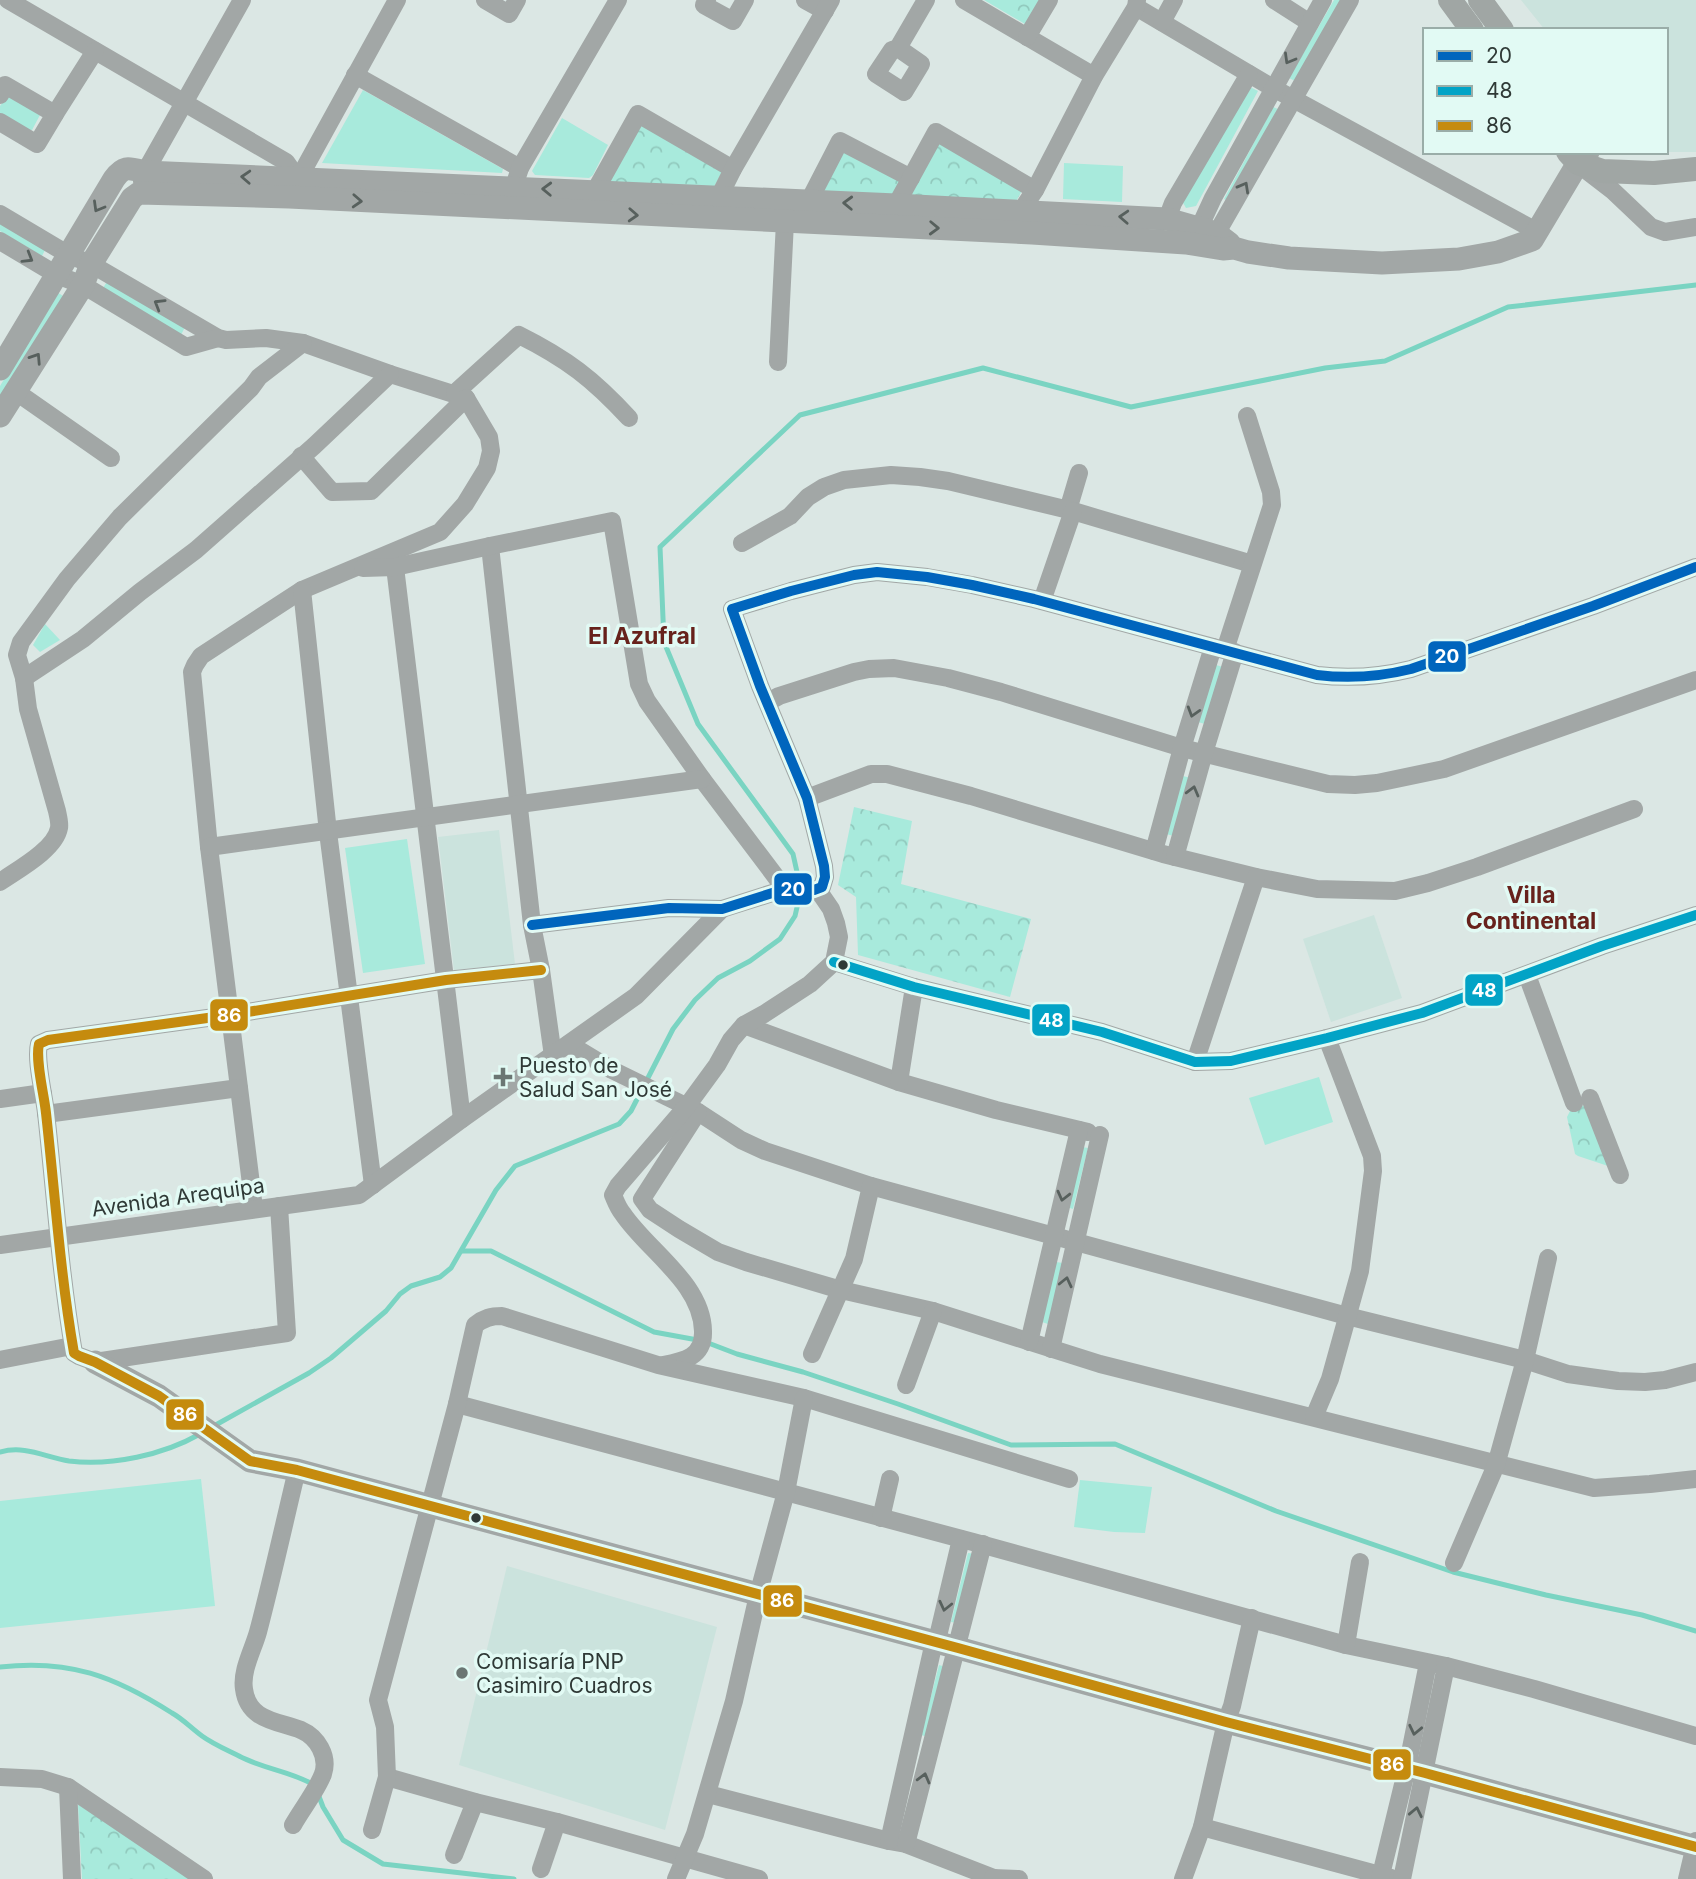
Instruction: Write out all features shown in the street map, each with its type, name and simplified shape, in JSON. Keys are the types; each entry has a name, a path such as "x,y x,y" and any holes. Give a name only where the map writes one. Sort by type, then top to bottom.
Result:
{"main road":[{"path":"1450,0 1471,28"},
{"path":"1480,0 1501,28"},
{"path":"1606,154 1627,171"},
{"path":"1578,156 1601,171 1654,173 1696,169"}],"street":[{"path":"8,0 286,162 294,188"},
{"path":"0,416 142,182 242,0"},
{"path":"294,188 397,0"},
{"path":"485,0 509,14 517,0"},
{"path":"513,188 618,0"},
{"path":"707,0 704,5 733,22 745,0"},
{"path":"717,208 733,169 828,6 806,0"},
{"path":"898,48 926,0"},
{"path":"964,0 1094,76"},
{"path":"1027,37 1049,0"},
{"path":"1162,22 1174,0"},
{"path":"1274,0 1310,23"},
{"path":"1204,237 1273,88 1323,0"},
{"path":"1204,237 1232,208 1349,0"},
{"path":"1017,221 1094,76 1137,3 1162,22 1273,88 1538,232"},
{"path":"0,122 37,144 95,51"},
{"path":"1167,219 1173,203 1249,74"},
{"path":"355,75 513,188 717,208 808,201 897,205 1017,221 1204,237"},
{"path":"0,94 5,85 55,114"},
{"path":"595,191 638,114 733,169"},
{"path":"897,205 936,132 1035,190"},
{"path":"808,201 840,141 911,178"},
{"path":"0,369 120,171 127,168 142,182 294,188 513,188 595,191 717,208 785,222 1167,219 1204,237 1248,253 1357,263 1459,259 1498,253 1532,240 1578,156 1651,227 1665,232 1696,227"},
{"path":"1627,171 1623,183 1632,210"},
{"path":"0,214 69,256 87,274 186,347 218,338 266,338 303,343 461,396 489,437 491,452 487,468 465,504 440,532 302,590 201,656 192,672 209,847 254,1208"},
{"path":"778,362 785,222"},
{"path":"0,241 57,275 87,274"},
{"path":"301,456 332,492 370,491 519,335 579,370 606,392 629,418"},
{"path":"0,882 47,849 55,839 59,827 57,811 27,709 24,678 17,655 22,642 67,579 120,517 259,377 303,343"},
{"path":"24,678 83,639 139,592 196,550 390,374"},
{"path":"15,391 111,458"},
{"path":"1154,851 1182,748 1224,649 1272,505 1271,492 1247,416"},
{"path":"1042,601 1079,473"},
{"path":"742,543 790,516 808,497 824,488 844,480 891,475 967,485 1070,511 1252,564"},
{"path":"349,569 396,567 612,521 639,684 702,779 785,889"},
{"path":"490,545 532,925 553,1056"},
{"path":"396,567 461,1119"},
{"path":"532,925 669,908 722,909 785,889 816,890 822,887 824,866 807,798 760,686 732,609 826,581 877,572 927,577 1042,601 1317,676 1340,678 1383,676 1411,669 1594,606 1696,567"},
{"path":"302,590 328,832 373,1185"},
{"path":"1175,857 1203,753 1224,649"},
{"path":"768,702 854,672 894,668 948,678 1000,692 1182,748 1328,784 1354,785 1444,769 1696,680"},
{"path":"807,798 872,774 887,774 971,796 1175,857 1256,877 1317,889 1395,891 1477,867 1634,809"},
{"path":"209,847 702,779"},
{"path":"1195,1062 1256,877"},
{"path":"658,1366 680,1362 699,1350 703,1341 701,1314 684,1283 623,1215 613,1195 688,1107 731,1040 744,1025 810,984 834,962 839,937 836,923 831,909 816,890"},
{"name":"Avenida Arequipa","path":"0,1245 359,1195 461,1119 553,1056 574,1048 636,996 722,909"},
{"path":"834,962 914,987 1102,1032 1195,1062 1231,1061 1422,1013 1602,946 1696,915"},
{"path":"541,970 446,980 229,1015 48,1040 39,1044 58,1237 74,1353 159,1396 250,1461 297,1470 1226,1722 1696,1845 1687,1879"},
{"path":"1527,975 1582,1100 1620,1175"},
{"path":"899,1082 914,987"},
{"path":"744,1025 899,1082 996,1110 1089,1132"},
{"path":"1314,1418 1330,1379 1360,1271 1373,1171 1372,1156 1326,1038"},
{"path":"574,1048 688,1107 741,1140 765,1151 872,1185 1348,1316 1525,1360 1568,1374 1618,1381 1665,1380 1696,1372"},
{"path":"46,1114 239,1088"},
{"path":"0,1099 43,1093"},
{"path":"688,1107 642,1199 650,1210 718,1252 841,1290 933,1311 1100,1364 1594,1488 1696,1479"},
{"path":"1029,1342 1053,1235 1089,1132"},
{"path":"1051,1349 1076,1241 1089,1132"},
{"path":"812,1354 854,1259 872,1185"},
{"path":"96,1362 287,1333 279,1206"},
{"path":"1454,1563 1496,1465 1525,1360 1548,1258"},
{"path":"906,1385 933,1311"},
{"path":"372,1830 387,1777 385,1727 378,1700 457,1404 475,1325 484,1319 502,1316 658,1366 804,1398 1069,1479"},
{"path":"0,1360 72,1346"},
{"path":"676,1879 695,1835 734,1701 758,1595 786,1492 804,1398"},
{"path":"457,1404 983,1544 1346,1645 1437,1665 1696,1736"},
{"path":"293,1825 323,1773 324,1756 318,1744 303,1731 278,1724 258,1714 250,1707 243,1688 297,1470"},
{"path":"881,1518 890,1479"},
{"path":"897,1842 934,1642 939,1632 961,1539"},
{"path":"897,1842 958,1648 983,1544"},
{"path":"1346,1645 1360,1562"},
{"path":"1183,1879 1202,1827 1252,1618"},
{"path":"1402,1879 1416,1770 1437,1665"},
{"path":"1202,1827 1385,1878 1416,1770"},
{"path":"0,1777 42,1779 68,1787 204,1879"},
{"path":"387,1777 760,1879"},
{"path":"68,1787 72,1879"},
{"path":"708,1794 897,1842 994,1878 1019,1879"},
{"path":"454,1855 475,1802"},
{"path":"541,1869 557,1822"}],"shaded area":[{"path":"1521,0 1696,0 1696,152 1668,152 1668,28 1543,28"},
{"path":"499,830 515,964 454,970 438,837"},
{"path":"1374,915 1402,998 1331,1022 1303,939"},
{"path":"507,1566 717,1627 665,1830 459,1765"}],"green space":[{"path":"984,0 1042,0 1025,24"},
{"path":"1334,0 1341,0 1295,81 1289,78"},
{"path":"1248,86 1258,91 1196,206 1186,208 1182,201"},
{"path":"363,90 503,169 502,173 322,163"},
{"path":"8,94 39,112 32,130 0,113 0,106"},
{"path":"1273,107 1278,109 1228,201 1224,199"},
{"path":"562,118 608,145 589,178 535,175 532,171"},
{"path":"638,123 724,168 713,189 611,184 607,178"},
{"path":"937,142 1023,189 1015,203 910,197"},
{"path":"840,148 900,181 895,196 824,195 820,187"},
{"path":"1064,163 1123,166 1122,202 1063,199"},
{"path":"0,221 46,248 42,256 0,231"},
{"path":"108,280 185,327 181,335 103,288"},
{"path":"57,292 63,296 0,400 0,386"},
{"path":"45,624 60,640 40,652 33,645"},
{"path":"1216,665 1223,667 1205,724 1198,722"},
{"path":"1183,776 1191,778 1174,836 1166,834"},
{"path":"854,807 912,821 901,884 1031,919 1010,997 858,955 856,897 838,885"},
{"path":"407,839 425,964 363,973 345,848"},
{"path":"1319,1077 1333,1122 1265,1145 1249,1098"},
{"path":"1587,1104 1608,1166 1575,1154 1567,1117 1570,1111"},
{"path":"1082,1147 1088,1148 1073,1209 1067,1207"},
{"path":"1056,1262 1063,1263 1048,1324 1042,1322"},
{"path":"201,1479 215,1606 0,1628 0,1501"},
{"path":"1080,1480 1152,1487 1145,1533 1074,1527"},
{"path":"968,1553 975,1554 958,1623 951,1622"},
{"path":"939,1665 946,1667 928,1737 921,1735"},
{"path":"78,1804 190,1879 82,1879"}],"waterway":[{"path":"212,1427 309,1373 331,1358 386,1311 400,1294 411,1286 440,1277 451,1268 496,1190 515,1166 619,1124 631,1111 673,1029 695,1000 718,978 750,961 780,939 795,916 801,890 793,854 698,724 664,642 660,547 800,415 983,368 1131,407 1325,368 1385,361 1508,307 1696,285"},
{"path":"462,1251 491,1251 654,1332 703,1341 737,1354 803,1372 1011,1445 1115,1444 1276,1511 1453,1572 1642,1615 1696,1631"},
{"path":"0,1452 18,1450 69,1461 102,1462 154,1453 200,1434"},
{"path":"0,1667 25,1665 69,1668 110,1680 176,1715 220,1747 314,1785"},
{"path":"318,1794 343,1840 383,1864 514,1879"}],"transit line":[{"name":"20","path":"532,925 669,908 722,909 785,889 814,890 822,887 824,866 807,798 760,686 732,609 854,575 877,572 927,577 1034,599 1317,675 1364,676 1411,669 1696,567"},
{"name":"48","path":"834,962 914,987 1102,1032 1195,1062 1231,1061 1422,1013 1602,946 1696,915"},
{"name":"86","path":"541,970 446,980 229,1015 48,1040 39,1044 39,1068 74,1353 159,1396 250,1461 297,1470 1696,1847"}],"place":[{"name":"Puesto de Salud San José","path":"503,1077"},
{"name":"Comisaría PNP Casimiro Cuadros","path":"462,1673"}],"district":[{"name":"El Azufral","path":"642,636"},
{"name":"Villa Continental","path":"1531,908"}]}
